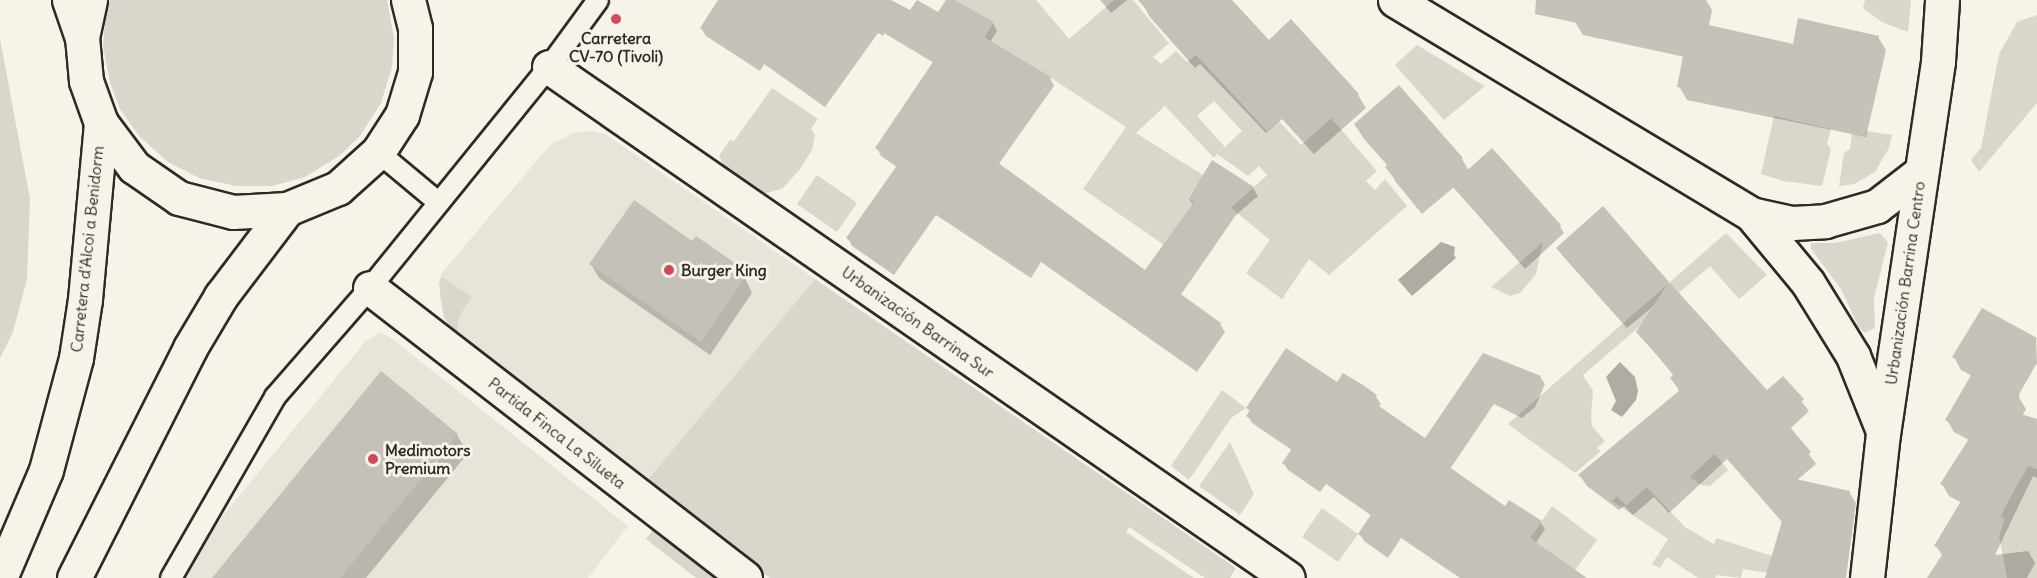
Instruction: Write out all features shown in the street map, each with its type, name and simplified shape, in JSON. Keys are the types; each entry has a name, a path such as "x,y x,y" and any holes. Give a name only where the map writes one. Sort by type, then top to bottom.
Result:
{"street":[{"path":"69,0 82,37 86,81 101,123 134,167 180,198 233,212 287,209 338,188 378,152 402,115 415,72 411,14 432,0"},
{"path":"82,37 90,0"},
{"name":"Urbanización Barrina Centro","path":"1395,0 1751,214 1792,223 1826,221 1877,206 1922,172"},
{"path":"1922,172 1938,61 1942,0"},
{"name":"Urbanización Barrina Sur","path":"549,67 1288,578"},
{"name":"Carretera d'Alcoi a Benidorm","path":"0,578 46,470 76,358 85,298 101,123"},
{"name":"Urbanización Barrina Centro","path":"1867,578 1883,434 1922,172"},
{"path":"74,578 190,348 221,296 287,209"},
{"name":"Urbanización Barrina Centro","path":"1751,214 1808,284 1853,356 1883,434"},
{"name":"Partida Finca La Silueta","path":"370,288 745,578"}],"lane":[{"path":"171,578 275,398 370,288 549,67 598,0"},
{"path":"378,152 438,202"}],"shaded area":[{"path":"110,0 387,0 394,38 392,67 381,103 360,136 339,156 305,177 272,186 236,186 199,178 168,162 139,136 120,109 110,83 103,46 106,11"},
{"path":"955,0 1036,0 1069,39 1114,0 1133,0 1169,43 1153,57 1161,64 1176,51 1187,62 1207,46 1209,68 1267,131 1279,121 1301,145 1331,118 1377,171 1366,181 1375,190 1385,179 1407,206 1329,275 1309,259 1282,299 1246,273 1270,240 1231,208 1239,198 1241,199 1267,175 1259,166 1248,176 1217,154 1214,158 1165,106 1136,133 1203,175 1188,198 1208,211 1177,254 1083,189 1126,127 1036,68 984,38 994,22","holes":["1214,101 1242,131 1225,147 1197,116"]},
{"path":"1865,0 1911,0 1908,32 1882,22 1863,8"},
{"path":"2037,15 2037,103 1979,172 1971,160 1981,148 1999,54 2017,22"},
{"path":"0,39 30,199 27,279 13,332 0,358"},
{"path":"1417,45 1485,86 1444,120 1395,65"},
{"path":"772,88 818,119 811,129 815,135 812,150 800,169 783,188 758,196 730,177 719,156 730,140 734,141"},
{"path":"1774,116 1831,129 1827,144 1831,149 1822,186 1783,181 1761,174"},
{"path":"593,131 607,135 815,279 645,483 453,335 444,317 440,299 441,274 550,145 576,132"},
{"path":"1866,131 1892,135 1889,148 1875,172 1854,184 1839,186 1844,153 1850,149 1852,134 1865,136"},
{"path":"817,175 857,203 837,232 797,204"},
{"path":"1726,233 1767,275 1739,299 1710,266 1583,375 1593,391 1592,426 1605,441 1597,448 1601,451 1575,473 1508,424"},
{"path":"1880,233 1888,242 1874,298 1875,328 1865,333 1859,328 1841,289 1811,249 1811,243 1835,243"},
{"path":"1441,242 1455,247 1456,258 1412,296 1398,280"},
{"path":"1543,242 1536,274 1520,293 1510,296 1491,287"},
{"path":"441,277 472,297 461,313 457,325 458,335 453,335 444,317 439,284"},
{"path":"815,279 1236,568 1230,578 1205,578 1129,527 1126,532 1194,578 770,578 645,483"},
{"path":"380,333 390,337 628,526 588,578 172,578 366,341"},
{"path":"1620,362 1635,377 1638,391 1636,400 1622,417 1611,410 1616,401 1606,377"},
{"path":"1222,390 1246,408 1231,418 1189,480 1171,466"},
{"path":"1689,423 1728,470 1710,486 1701,485 1673,465"},
{"path":"1230,442 1254,494 1240,515 1199,486"},
{"path":"2028,466 2037,469 2037,578 2007,578 1999,536 2005,519 2000,516"},
{"path":"1647,487 1685,527 1714,544 1716,538 1772,556 1768,573 1743,569 1741,578 1717,575 1715,578 1698,578 1667,557 1660,568 1652,564 1668,539 1612,501 1617,496 1626,505"},
{"path":"1552,506 1597,540 1575,570 1530,538"},
{"path":"1322,508 1358,534 1338,562 1302,537"},
{"path":"654,528 719,578 696,578 646,539"}],"building":[{"path":"718,0 801,0 862,42 820,100 759,57 755,63 700,28"},
{"path":"845,0 891,0 910,10 917,0 938,12 946,0 955,0 994,22 984,37 1051,77 993,159 1145,270 1194,202 1188,199 1212,160 1254,187 1232,207 1175,290 1221,323 1192,365 1036,255 1026,271 931,208 889,268 846,238 898,164 875,148 935,59 843,4"},
{"path":"1138,0 1232,0 1269,40 1291,19 1359,94 1305,141 1273,106 1258,120 1192,51 1187,56"},
{"path":"1536,0 1704,0 1700,23 1793,44 1798,18 1879,36 1859,124 1677,87 1685,46 1535,14"},
{"path":"1399,85 1463,158 1413,201 1385,167 1388,164 1354,124"},
{"path":"1492,148 1561,225 1520,262 1451,185"},
{"name":"Burger King","path":"634,200 692,241 696,236 741,267 738,273 745,278 701,342 589,264"},
{"path":"1603,206 1669,282 1622,322 1556,248"},
{"path":"1669,282 1767,390 1783,376 1804,399 1783,419 1811,452 1782,476 1850,491 1840,578 1765,578 1782,521 1720,449 1662,503 1647,487 1626,505 1617,496 1613,500 1578,475 1680,390 1670,378 1674,374 1636,332"},
{"path":"1982,308 2037,338 2009,388 2020,395 2011,411 2037,419 2037,469 2025,465 1976,568 1934,546 1964,496 1940,484 1972,434 1945,420 1974,370 1952,357"},
{"path":"1286,348 1337,382 1343,373 1363,385 1377,395 1373,402 1425,438 1483,353 1541,376 1531,399 1517,411 1490,398 1445,464 1505,506 1509,500 1542,521 1530,538 1587,578 1465,578 1396,532 1383,552 1358,534 1372,513 1321,477 1315,486 1282,463 1293,447 1246,416 1250,410 1246,408"},
{"name":"Medimotors Premium","path":"381,371 458,434 340,578 212,578"}],"place":[{"name":"Carretera CV-70 (Tivoli)","path":"616,19"},
{"name":"Burger King","path":"669,270"},
{"name":"Medimotors Premium","path":"373,459"}]}
